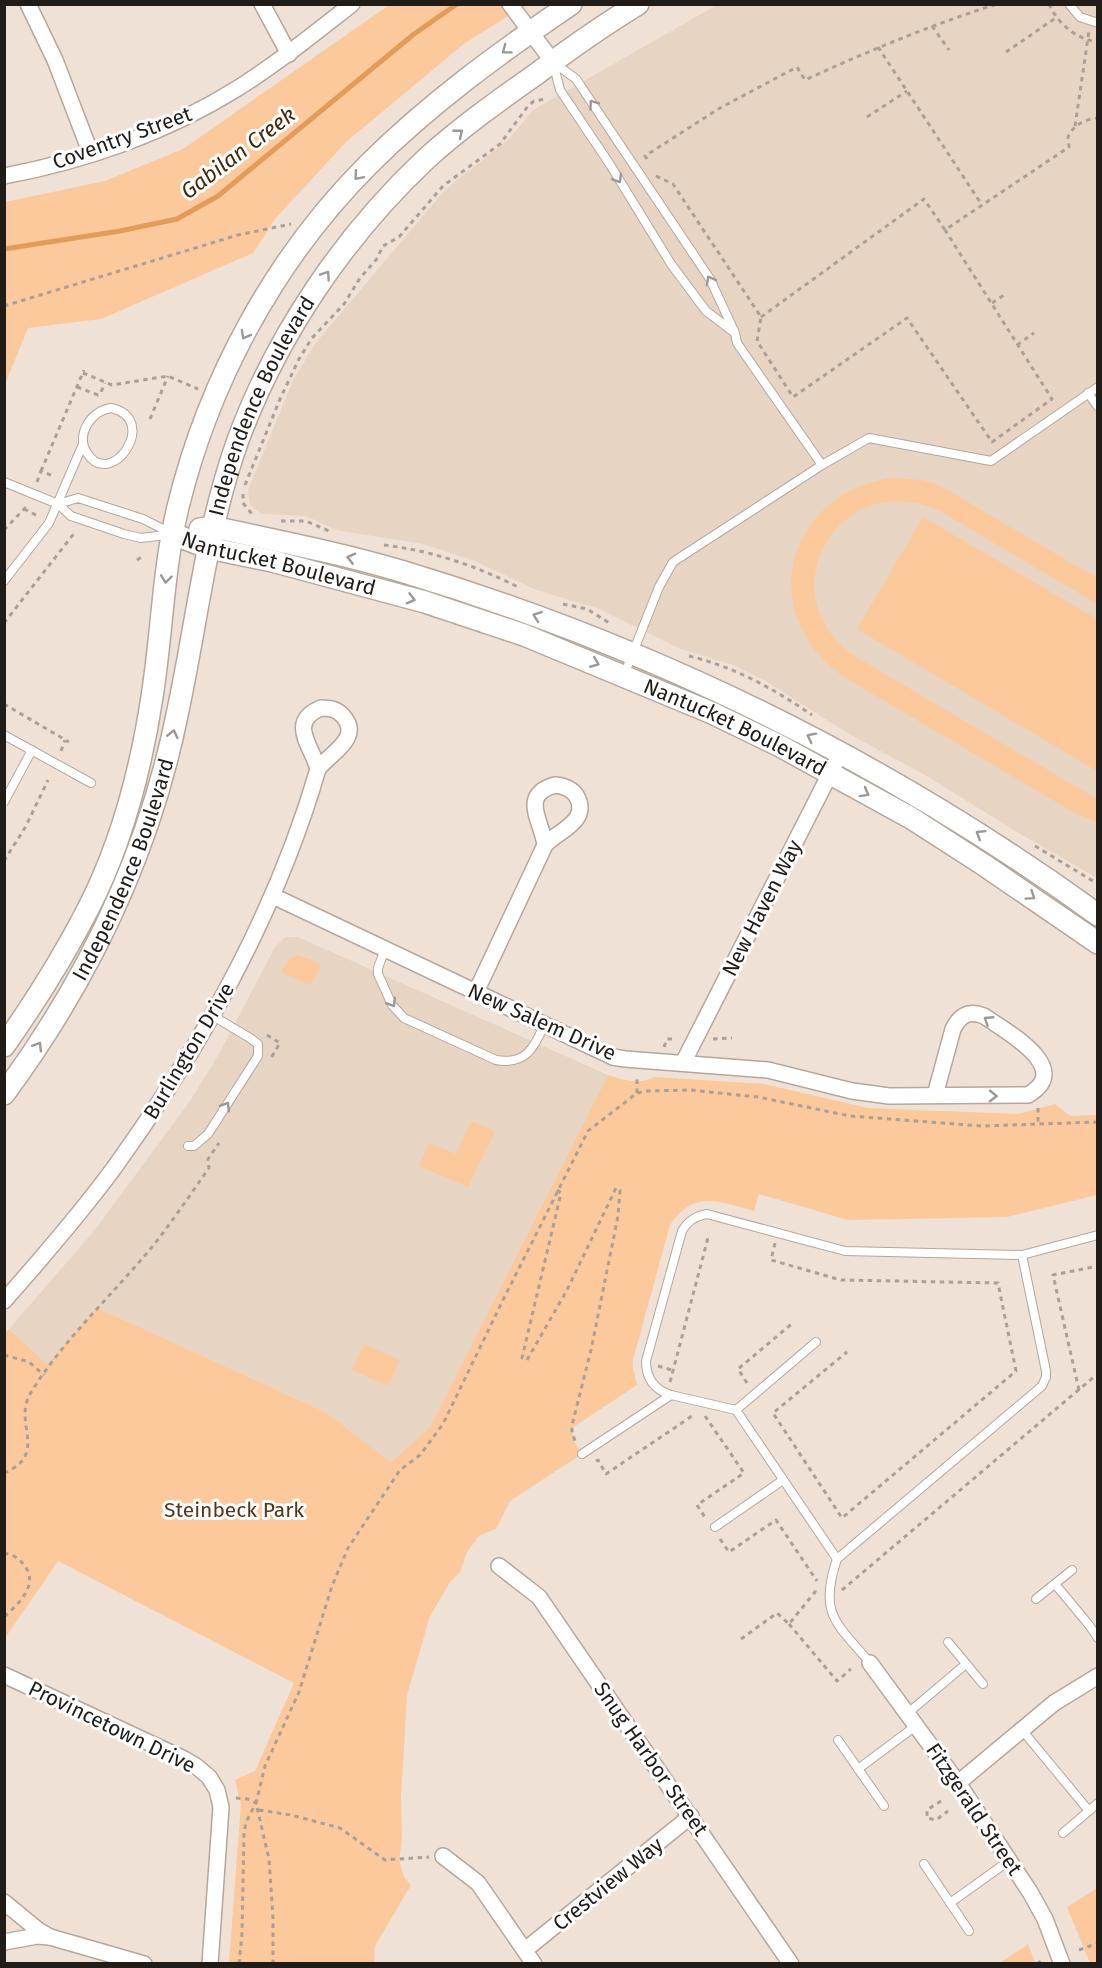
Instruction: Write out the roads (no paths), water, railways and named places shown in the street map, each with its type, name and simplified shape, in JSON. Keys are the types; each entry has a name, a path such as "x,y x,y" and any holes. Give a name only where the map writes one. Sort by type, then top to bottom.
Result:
{"street":[{"path":"28,4 55,60 91,154"},
{"path":"262,4 289,54"},
{"name":"Coventry Street","path":"4,176 91,154 169,124 203,108 238,89 289,54 352,4"},
{"path":"510,4 553,62"},
{"name":"Independence Boulevard","path":"4,1046 21,1022 89,908 127,811 141,760 153,696 173,534 185,484 214,399 239,344 294,252 365,168 405,130 475,72 571,4"},
{"name":"Independence Boulevard","path":"4,1094 29,1060 77,983 108,924 137,855 164,772 178,714 208,548 221,493 239,439 263,382 299,314 332,266 378,209 427,159 497,102 607,23 638,4"},
{"name":"Nantucket Boulevard","path":"173,534 213,527 351,558 489,599 632,653 841,752 998,845 1098,915"},
{"name":"Nantucket Boulevard","path":"173,534 208,548 272,561 425,602 524,635 712,713 830,773 911,818 1098,943"},
{"name":"New Haven Way","path":"683,1063 841,752"},
{"name":"Burlington Drive","path":"4,1301 113,1169 183,1068 213,1016 273,896 302,823 318,769"},
{"path":"476,992 545,845"},
{"name":"New Salem Drive","path":"273,896 613,1057 768,1070 871,1094 935,1095 1020,1096 1028,1095 1039,1086 1044,1069 1036,1054 984,1016 976,1013 965,1014 953,1029 935,1095"},
{"name":"Snug Harbor Street","path":"499,1566 539,1597 791,1964"},
{"name":"Fitzgerald Street","path":"870,1663 913,1719 1010,1860 1038,1906 1062,1964"},
{"name":"Provincetown Drive","path":"4,1675 196,1766 209,1777 220,1797 221,1824 210,1964"},
{"path":"958,1783 1054,1703 1098,1676"},
{"name":"Crestview Way","path":"530,1957 691,1816"},
{"path":"443,1856 478,1883 530,1957"},
{"path":"4,1902 50,1937"},
{"path":"4,1942 37,1936 50,1937 144,1964"}],"lane":[{"path":"1069,4 1080,17 1094,22"},
{"path":"553,62 560,90 609,163 671,264 706,311 735,333"},
{"path":"553,62 576,79 627,152 710,279 735,333 737,343 822,465"},
{"path":"624,675 662,580 673,562 822,465 869,438 991,461 1098,387"},
{"path":"1088,393 1098,407"},
{"path":"4,581 42,533 58,504 83,444 83,436 90,420 99,411 111,408 123,412 131,423 132,436 125,453 113,462 105,464 97,462 86,452 83,444"},
{"path":"4,482 58,504 71,516 124,534 141,538 173,534"},
{"path":"58,504 78,498 143,519 173,534"},
{"path":"4,735 91,783"},
{"path":"5,800 32,750"},
{"path":"385,949 378,974 392,1005 404,1018 496,1060 507,1062 519,1060 532,1049 544,1025"},
{"path":"188,1146 194,1146 208,1134 258,1056 258,1044 213,1016"},
{"path":"837,1559 736,1410 662,1392 648,1377 646,1361 685,1226 694,1217 707,1214 845,1251 1023,1256 1098,1236"},
{"path":"870,1663 840,1629 830,1607 828,1594 830,1580 837,1559 1042,1386 1046,1371 1023,1256"},
{"path":"736,1410 816,1342"},
{"path":"582,1454 671,1395"},
{"path":"715,1527 783,1480"},
{"path":"1036,1599 1072,1570"},
{"path":"1055,1584 1098,1638"},
{"path":"948,1642 983,1684"},
{"path":"858,1769 913,1719 966,1664"},
{"path":"1022,1730 1089,1811"},
{"path":"838,1740 884,1806"},
{"path":"1063,1833 1098,1803"},
{"path":"950,1903 1010,1860"},
{"path":"924,1864 969,1931"}],"waterway":[{"name":"Gabilan Creek","path":"4,249 120,231 177,219 218,196 414,34 457,4"}],"park label":[{"name":"Steinbeck Park","path":"234,1510"}]}
